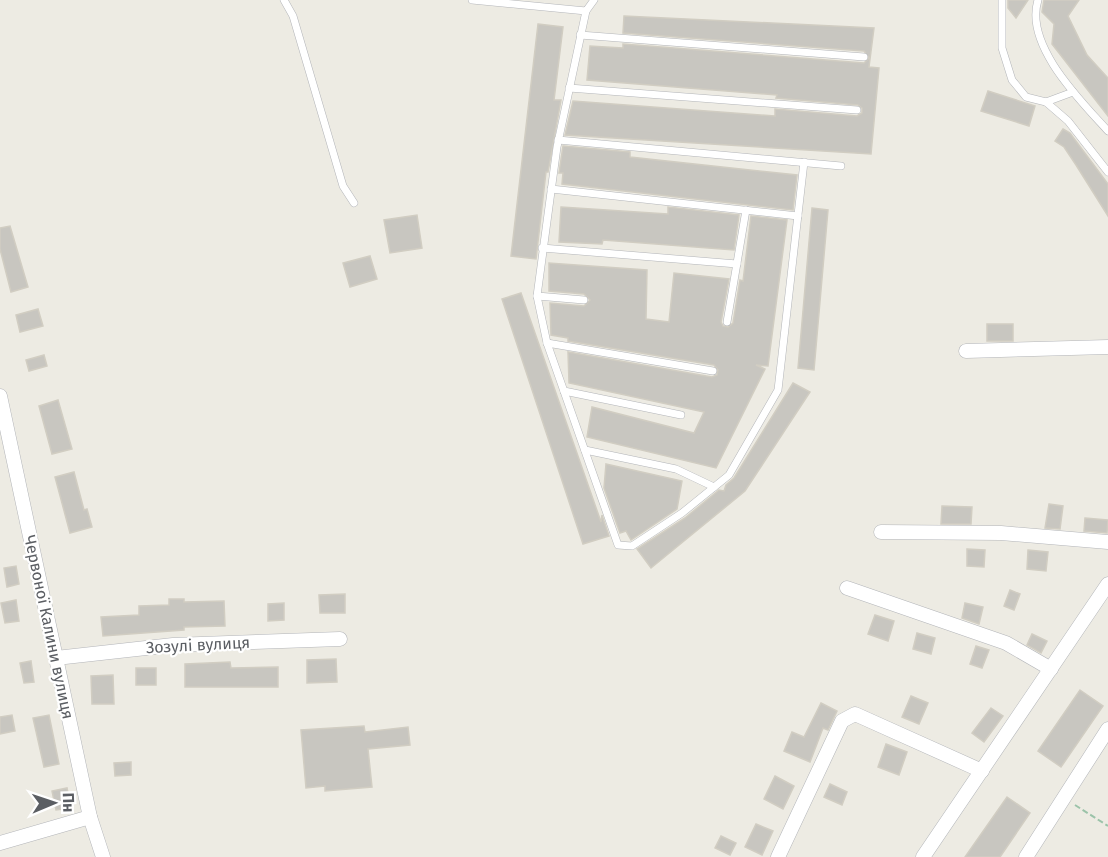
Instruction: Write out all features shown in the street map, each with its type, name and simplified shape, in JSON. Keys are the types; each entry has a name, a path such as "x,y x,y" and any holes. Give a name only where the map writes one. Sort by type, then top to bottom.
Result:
{"street":[{"path":"966,351 1108,346"},
{"name":"Червоної Калини вулиця","path":"0,396 90,817 103,857"},
{"path":"881,532 1001,533 1108,542"},
{"path":"923,857 1108,584"},
{"path":"847,588 1006,643 1051,669"},
{"name":"Зозулі вулиця","path":"56,658 173,645 340,639"},
{"path":"778,857 842,721 855,714 982,771"},
{"path":"1026,857 1108,729"},
{"path":"0,843 90,817"}],"lane":[{"path":"284,0 293,16 343,186 354,203"},
{"path":"472,0 586,11"},
{"path":"594,0 586,11 558,140 537,296 547,343 618,545 632,546 682,513 729,475 778,390 804,162"},
{"path":"1002,0 1002,48 1012,80 1026,97 1046,102 1068,121 1108,172"},
{"path":"1038,0 1036,27 1042,43 1073,92 1108,131"},
{"path":"580,35 864,57"},
{"path":"569,88 857,110"},
{"path":"1046,102 1073,92"},
{"path":"558,140 841,166"},
{"path":"551,189 798,216"},
{"path":"727,322 746,210"},
{"path":"542,248 736,264"},
{"path":"537,296 584,300"},
{"path":"547,343 713,371"},
{"path":"564,391 681,415"},
{"path":"585,450 676,469 714,487"}],"path":[{"path":"1065,799 1108,826"}],"building":[{"path":"1008,0 1028,0 1016,18 1008,8"},
{"path":"1044,0 1079,0 1068,16 1087,55 1108,78 1108,116 1052,44 1054,24 1042,12"},
{"path":"624,16 874,28 869,67 879,68 871,154 565,135 573,101 775,116 775,109 857,116 862,113 862,108 858,105 776,98 777,95 587,80 590,46 623,48 623,44 864,63 869,58 864,51 623,33"},
{"path":"538,24 563,27 554,100 561,100 548,172 546,172 536,259 511,256"},
{"path":"988,91 1035,106 1029,126 981,111"},
{"path":"1063,129 1070,133 1108,184 1108,216 1064,147 1055,141"},
{"path":"563,146 630,152 630,157 797,175 793,210 562,184 563,173 559,173"},
{"path":"561,207 668,214 668,207 739,215 734,250 603,240 602,244 559,242"},
{"path":"812,208 828,210 814,370 798,368"},
{"path":"417,215 422,248 390,253 384,220"},
{"path":"751,216 787,220 768,366 756,365 765,369 716,468 587,437 592,407 694,433 704,412 569,383 568,352 712,377 717,375 718,370 714,365 568,341 568,338 551,335 550,303 584,306 590,300 584,294 549,291 549,263 647,270 646,319 669,322 674,273 729,279 721,322 723,326 728,327 733,323 740,280 743,281"},
{"path":"10,226 28,287 11,292 0,249 0,228"},
{"path":"370,256 377,279 350,287 343,263"},
{"path":"521,293 601,522 602,515 609,536 583,544 502,299"},
{"path":"38,309 43,326 20,332 16,315"},
{"path":"987,324 1013,324 1013,341 987,341"},
{"path":"44,355 47,366 29,371 26,360"},
{"path":"793,383 810,392 745,491 651,568 637,549 685,518 719,490 724,491"},
{"path":"58,400 72,449 52,454 39,406"},
{"path":"606,464 682,481 677,509 631,540 626,531 620,533 604,488"},
{"path":"74,472 84,510 87,509 92,527 70,533 55,477"},
{"path":"1049,504 1063,506 1060,529 1045,528"},
{"path":"942,506 972,507 971,524 941,524"},
{"path":"1085,518 1108,520 1107,533 1084,531"},
{"path":"967,549 985,550 984,567 967,566"},
{"path":"1028,550 1048,552 1046,571 1027,569"},
{"path":"16,566 19,584 7,587 4,568"},
{"path":"1010,590 1020,594 1014,610 1004,606"},
{"path":"345,594 345,613 320,613 319,595"},
{"path":"169,599 184,599 184,602 224,601 225,626 184,627 184,630 103,636 101,617 139,615 139,606 169,605"},
{"path":"16,600 19,621 5,623 1,603"},
{"path":"284,603 284,620 268,621 268,604"},
{"path":"965,603 983,607 979,624 962,618"},
{"path":"875,615 894,621 888,641 868,634"},
{"path":"917,633 935,638 931,654 913,649"},
{"path":"1032,634 1047,641 1041,653 1027,645"},
{"path":"976,646 989,650 982,668 970,664"},
{"path":"336,659 337,682 307,683 307,660"},
{"path":"31,661 34,682 24,683 20,663"},
{"path":"230,662 231,668 278,667 278,687 185,687 185,664"},
{"path":"136,668 156,668 156,685 136,685"},
{"path":"113,675 114,704 92,704 91,676"},
{"path":"1080,690 1103,706 1061,767 1038,751"},
{"path":"911,696 928,703 919,724 902,717"},
{"path":"821,703 837,711 828,730 823,728 810,762 784,751 792,732 804,737"},
{"path":"991,708 1003,716 984,742 972,733"},
{"path":"12,715 15,731 0,734 0,717"},
{"path":"49,715 59,764 44,767 33,718"},
{"path":"364,726 365,732 408,727 410,745 368,749 372,787 325,791 325,786 306,788 301,730"},
{"path":"886,744 907,752 899,775 878,767"},
{"path":"131,762 131,775 115,776 114,763"},
{"path":"775,776 794,786 783,809 764,799"},
{"path":"830,784 847,792 842,805 824,797"},
{"path":"67,788 71,808 56,810 52,791"},
{"path":"1007,797 1030,813 1000,857 965,857"},
{"path":"756,824 773,831 762,855 745,847"},
{"path":"721,836 736,843 730,855 715,848"}]}
